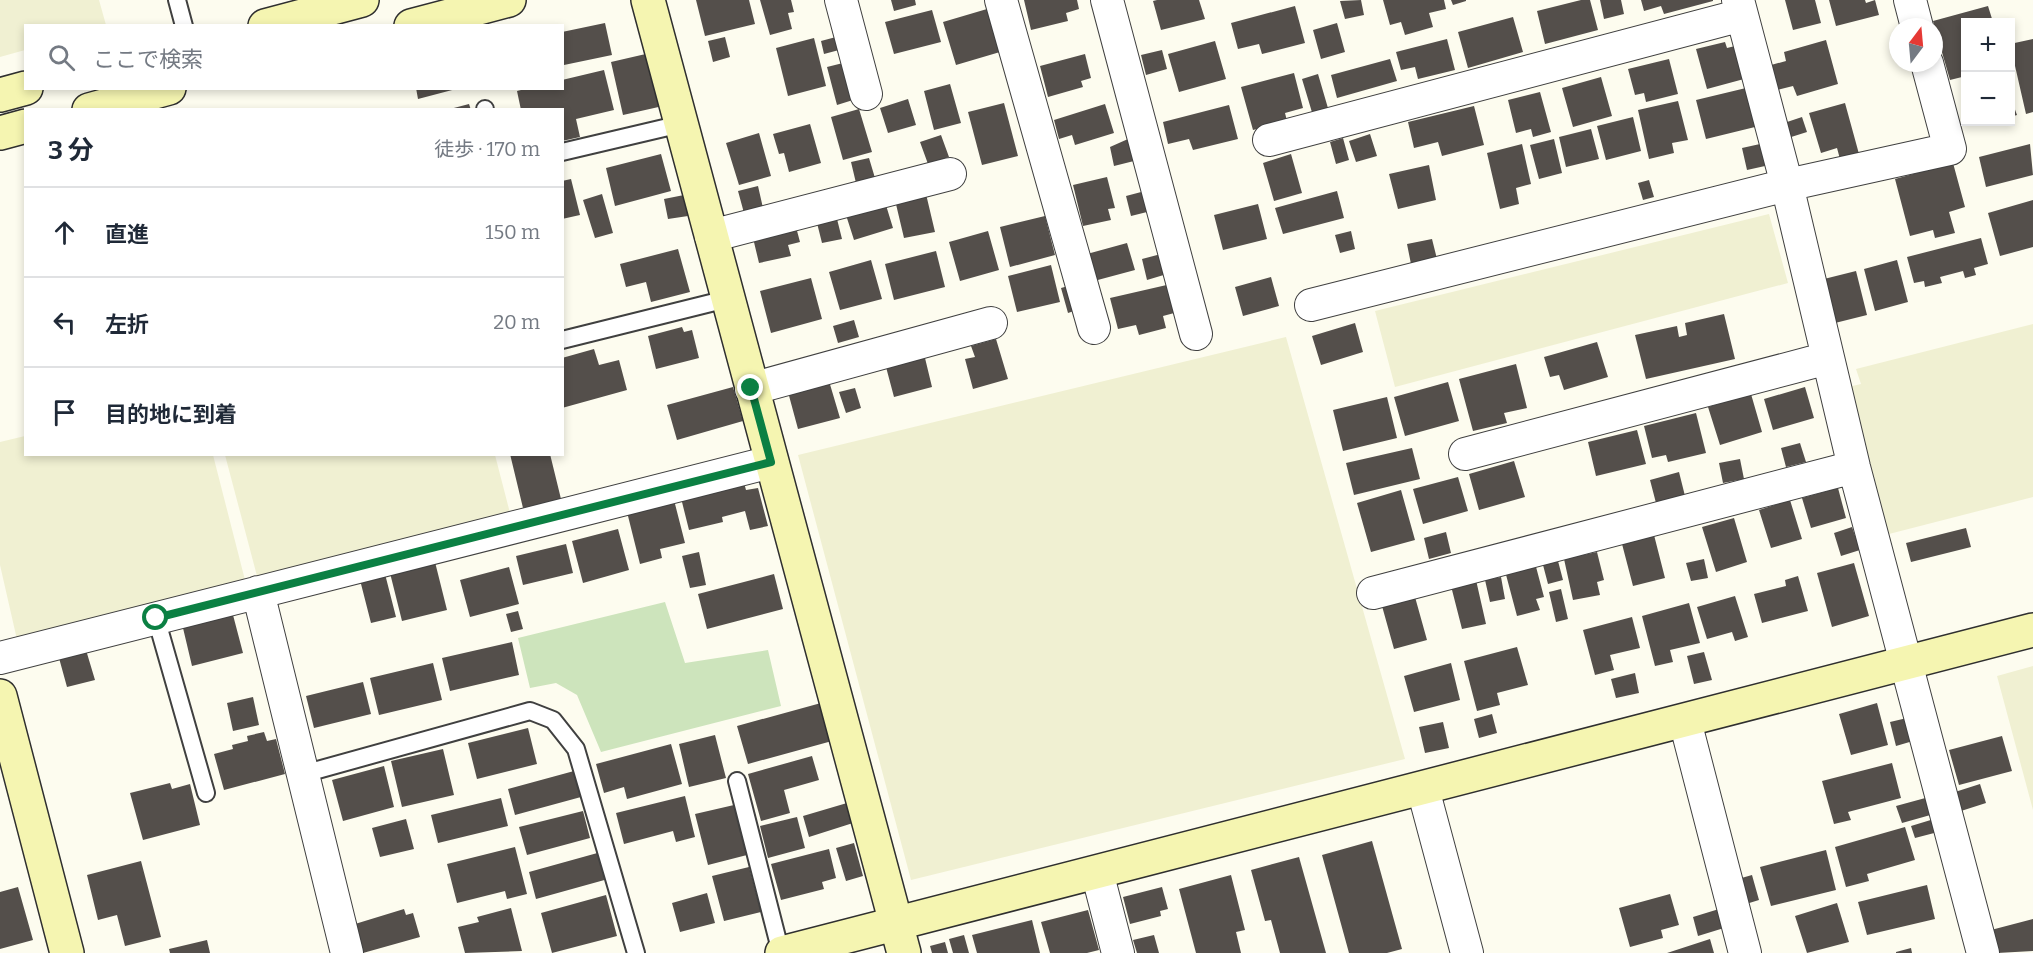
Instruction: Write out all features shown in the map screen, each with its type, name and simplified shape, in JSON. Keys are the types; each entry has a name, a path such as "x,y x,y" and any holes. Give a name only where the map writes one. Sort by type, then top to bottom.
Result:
{"street":[{"path":"272,24 362,0"},
{"path":"419,24 509,0"},
{"path":"648,0 900,938"},
{"path":"841,0 866,94"},
{"path":"1001,0 1094,328"},
{"path":"1107,0 1196,334"},
{"path":"1910,0 1915,18"},
{"path":"1269,140 1740,8 1787,186 1854,467 1983,953"},
{"path":"1311,305 1787,186 1950,149 1929,72"},
{"path":"0,95 24,89"},
{"path":"96,108 162,90"},
{"path":"0,133 24,127"},
{"path":"711,236 950,174"},
{"path":"751,388 991,322"},
{"path":"1465,454 1828,358"},
{"path":"0,658 771,462"},
{"path":"1373,593 1854,467"},
{"path":"258,592 347,953"},
{"path":"782,953 900,938 1097,872 2033,630"},
{"path":"0,696 67,953"},
{"path":"1685,721 1745,953"},
{"path":"1423,789 1467,953"},
{"path":"1097,872 1119,953"}],"lane":[{"path":"177,0 183,24"},
{"path":"564,152 681,124"},
{"path":"564,340 727,299"},
{"path":"156,618 206,793"},
{"path":"303,774 530,711 553,720 576,749 636,953"},
{"path":"737,781 782,953"}],"green space":[{"path":"0,0 99,0 106,24 24,24 24,50 0,57"},
{"path":"1769,214 1788,283 1395,387 1375,311"},
{"path":"2033,324 2033,497 1889,534 1848,387 1861,384 1856,369"},
{"path":"1286,337 1405,759 911,880 798,455"},
{"path":"24,436 24,456 213,456 245,580 18,644 0,565 0,442"},
{"path":"225,456 495,456 510,513 257,576"},
{"path":"665,602 685,663 768,650 781,706 601,752 577,695 556,683 530,688 518,638"},
{"path":"2033,666 2033,810 1997,676"}],"building":[{"path":"696,0 749,0 755,24 705,36"},
{"path":"760,0 791,0 794,12 788,13 792,29 770,35"},
{"path":"891,0 915,0 916,5 894,11"},
{"path":"1024,0 1077,0 1079,9 1066,13 1068,21 1031,30"},
{"path":"1199,0 1205,19 1161,30 1153,1"},
{"path":"1361,0 1364,15 1345,19 1340,1"},
{"path":"1383,0 1444,0 1446,9 1429,13 1433,27 1405,35 1401,22 1390,25"},
{"path":"1451,0 1466,0 1466,1 1453,5"},
{"path":"1581,0 1590,0 1598,30 1545,44 1537,11"},
{"path":"1600,0 1621,0 1624,14 1604,19"},
{"path":"1641,0 1713,1 1664,14 1661,6 1644,11"},
{"path":"1785,0 1815,0 1821,23 1793,30"},
{"path":"1829,0 1865,0 1866,3 1875,0 1879,15 1836,26"},
{"path":"1295,6 1305,43 1262,54 1259,44 1238,49 1231,23"},
{"path":"1988,6 1992,18 1961,18 1961,77 1950,80 1943,56 1943,18"},
{"path":"987,9 1000,52 956,65 943,22"},
{"path":"932,10 941,42 894,54 885,22"},
{"path":"1513,17 1523,52 1468,68 1458,32"},
{"path":"605,23 612,55 564,65 564,32"},
{"path":"1337,23 1345,52 1321,59 1313,30"},
{"path":"725,37 730,57 713,62 708,41"},
{"path":"836,37 839,50 824,54 821,41"},
{"path":"814,38 826,86 788,96 776,48"},
{"path":"1447,39 1455,70 1418,79 1415,67 1401,70 1396,52"},
{"path":"2033,39 2033,112 2026,114 2015,66 2015,43"},
{"path":"1826,40 1838,84 1797,96 1793,86 1777,90 1771,65 1786,61 1784,52"},
{"path":"1215,41 1226,79 1179,92 1168,54"},
{"path":"1725,42 1727,48 1735,46 1744,79 1707,89 1696,49"},
{"path":"1162,50 1167,69 1146,75 1141,55"},
{"path":"650,53 663,106 623,115 611,62"},
{"path":"1085,54 1091,78 1081,81 1083,87 1048,97 1040,66"},
{"path":"1390,59 1397,81 1337,98 1331,75"},
{"path":"1669,59 1678,94 1646,102 1644,93 1635,95 1628,69"},
{"path":"843,63 853,100 837,105 827,67"},
{"path":"604,70 614,110 576,119 580,137 564,141 564,108 521,108 517,91 564,90 564,80"},
{"path":"1294,73 1303,108 1285,113 1287,121 1253,130 1241,87"},
{"path":"1318,74 1330,115 1314,119 1302,79"},
{"path":"1601,77 1612,116 1573,127 1562,88"},
{"path":"950,84 961,123 934,130 924,91"},
{"path":"1746,88 1755,127 1706,139 1696,100"},
{"path":"416,90 452,90 418,99"},
{"path":"1540,92 1551,132 1533,137 1531,129 1516,133 1508,100"},
{"path":"908,99 916,125 888,133 880,108"},
{"path":"1678,101 1688,140 1672,143 1674,153 1649,159 1638,110"},
{"path":"1004,103 1018,156 982,165 968,112"},
{"path":"1845,103 1859,154 1840,159 1837,148 1821,153 1809,113"},
{"path":"469,104 470,108 454,108"},
{"path":"1105,104 1114,133 1075,145 1072,135 1059,139 1054,120"},
{"path":"1229,105 1238,139 1193,150 1189,139 1168,144 1163,122"},
{"path":"1474,106 1484,145 1442,156 1438,142 1414,148 1408,122"},
{"path":"859,109 872,152 843,160 831,117"},
{"path":"1633,117 1641,151 1606,160 1597,126"},
{"path":"1802,117 1807,132 1788,138 1784,123"},
{"path":"810,124 821,163 789,172 784,153 779,154 773,134"},
{"path":"1591,129 1599,159 1566,167 1559,137"},
{"path":"759,133 771,176 739,185 726,143"},
{"path":"1370,134 1377,156 1356,162 1349,141"},
{"path":"941,135 949,157 928,164 920,142"},
{"path":"1343,138 1349,160 1336,164 1330,142"},
{"path":"1128,139 1134,161 1114,166 1110,147"},
{"path":"1554,139 1562,173 1539,179 1530,145"},
{"path":"1522,144 1531,184 1516,188 1519,204 1500,209 1487,153"},
{"path":"1760,144 1765,166 1747,170 1742,148"},
{"path":"2030,144 2033,175 1986,187 1979,157"},
{"path":"661,154 671,191 615,206 606,168"},
{"path":"1291,154 1302,193 1274,201 1263,163"},
{"path":"869,158 875,178 856,183 851,162"},
{"path":"1953,163 1965,207 1949,212 1955,233 1935,238 1933,230 1910,236 1895,179"},
{"path":"1429,165 1436,200 1398,209 1389,174"},
{"path":"1107,177 1115,208 1108,209 1111,220 1083,226 1073,185"},
{"path":"571,179 580,215 564,219 564,181"},
{"path":"1649,180 1654,197 1643,200 1638,183"},
{"path":"758,186 763,208 744,213 738,191"},
{"path":"1145,191 1151,211 1131,216 1126,196"},
{"path":"1337,191 1344,218 1283,234 1275,208"},
{"path":"602,194 613,233 595,238 583,200"},
{"path":"926,194 935,232 904,238 895,200"},
{"path":"684,195 688,216 668,219 664,199"},
{"path":"2033,200 2033,247 2000,256 1988,213"},
{"path":"885,202 893,228 854,240 846,215"},
{"path":"1258,204 1267,239 1223,250 1214,215"},
{"path":"1045,216 1055,255 1010,267 1000,227"},
{"path":"837,219 842,239 822,243 817,223"},
{"path":"796,227 800,242 788,245 791,256 759,263 753,238"},
{"path":"988,231 999,270 960,281 949,242"},
{"path":"1351,231 1355,249 1340,253 1335,235"},
{"path":"1981,238 1988,264 1974,268 1976,275 1965,278 1963,271 1940,277 1942,283 1925,287 1924,281 1914,283 1907,257"},
{"path":"1432,239 1437,259 1411,264 1407,244"},
{"path":"1127,243 1135,270 1094,281 1087,254"},
{"path":"678,249 690,292 651,302 646,282 626,287 620,264"},
{"path":"936,251 945,287 894,300 885,264"},
{"path":"1161,254 1167,274 1147,280 1142,259"},
{"path":"871,260 882,299 840,310 829,272"},
{"path":"1897,260 1908,302 1875,311 1864,269"},
{"path":"1051,265 1060,302 1017,312 1008,276"},
{"path":"1856,271 1867,315 1835,323 1824,279"},
{"path":"1271,277 1279,306 1243,316 1235,287"},
{"path":"811,278 822,319 771,333 760,291"},
{"path":"1171,284 1178,312 1163,316 1166,328 1139,335 1136,325 1118,329 1110,298"},
{"path":"1072,285 1080,309 1068,313 1061,288"},
{"path":"1724,314 1735,359 1646,379 1635,335 1677,326 1679,337 1687,335 1685,323"},
{"path":"854,320 859,337 838,343 833,326"},
{"path":"1355,323 1363,352 1321,365 1312,336"},
{"path":"682,327 684,332 692,330 699,358 656,369 648,336"},
{"path":"996,339 1008,379 973,389 965,359 975,357 971,346"},
{"path":"1597,342 1608,377 1564,390 1559,375 1550,377 1544,357"},
{"path":"594,349 599,365 619,360 627,390 564,407 564,357"},
{"path":"925,358 932,387 894,397 886,367"},
{"path":"1516,364 1527,408 1504,413 1507,423 1473,431 1459,379"},
{"path":"829,381 840,418 798,429 788,392"},
{"path":"1448,382 1459,421 1405,436 1394,397"},
{"path":"733,387 743,421 677,440 667,405"},
{"path":"1805,387 1814,418 1773,430 1764,399"},
{"path":"855,388 861,408 846,413 839,392"},
{"path":"1751,394 1762,432 1720,445 1708,407"},
{"path":"1387,397 1397,438 1343,451 1333,410"},
{"path":"1696,413 1706,453 1668,462 1666,455 1652,458 1644,426"},
{"path":"1637,430 1646,464 1596,476 1588,442"},
{"path":"1800,443 1806,462 1786,467 1781,448"},
{"path":"1412,448 1420,479 1354,495 1346,463"},
{"path":"510,456 550,456 561,499 523,508"},
{"path":"1740,459 1744,479 1723,483 1719,463"},
{"path":"1514,461 1525,497 1479,510 1469,474"},
{"path":"1679,472 1685,496 1656,503 1650,480"},
{"path":"1458,477 1468,511 1423,524 1413,489"},
{"path":"743,479 746,490 758,488 768,526 750,530 745,511 722,517 723,522 689,530 680,494"},
{"path":"1838,488 1846,518 1811,528 1802,498"},
{"path":"1401,490 1415,540 1371,552 1357,503"},
{"path":"674,500 685,543 660,549 662,558 640,564 627,512"},
{"path":"1790,500 1802,539 1771,548 1759,510"},
{"path":"1734,518 1747,562 1716,572 1702,527"},
{"path":"1852,527 1860,550 1841,556 1834,533"},
{"path":"1966,528 1971,547 1911,562 1906,543"},
{"path":"618,529 629,570 583,583 572,541"},
{"path":"1446,532 1451,553 1429,559 1424,538"},
{"path":"1654,535 1665,578 1633,586 1622,544"},
{"path":"566,544 573,573 523,585 516,556"},
{"path":"699,552 706,585 690,588 682,556"},
{"path":"1597,552 1604,580 1597,582 1600,595 1573,600 1564,559"},
{"path":"1704,559 1708,578 1691,581 1686,563"},
{"path":"1558,561 1563,580 1548,584 1543,565"},
{"path":"435,562 447,610 402,621 390,573"},
{"path":"1535,563 1544,597 1536,599 1540,610 1517,616 1505,571"},
{"path":"1854,563 1869,616 1832,627 1817,573"},
{"path":"509,567 519,604 470,617 460,580"},
{"path":"385,574 396,617 371,623 360,580"},
{"path":"774,574 783,609 707,629 698,594"},
{"path":"1798,576 1808,611 1762,623 1754,594 1786,586 1785,580"},
{"path":"1501,577 1505,599 1490,602 1485,580"},
{"path":"1476,580 1486,624 1462,629 1451,586"},
{"path":"1561,589 1568,619 1556,622 1549,592"},
{"path":"1735,596 1748,637 1735,641 1732,632 1707,639 1697,607"},
{"path":"1415,597 1427,640 1394,649 1382,606"},
{"path":"1689,603 1700,643 1670,650 1673,662 1655,666 1642,616"},
{"path":"518,611 523,629 511,632 506,614"},
{"path":"233,615 243,653 192,666 183,628"},
{"path":"1632,617 1640,648 1610,655 1614,670 1595,675 1583,630"},
{"path":"512,642 519,675 450,691 442,658"},
{"path":"1517,647 1528,685 1497,693 1500,705 1477,711 1464,661"},
{"path":"86,650 95,680 67,687 59,658"},
{"path":"1704,652 1712,680 1694,684 1687,656"},
{"path":"433,663 442,700 379,715 370,678"},
{"path":"1451,663 1460,700 1414,712 1404,676"},
{"path":"1635,673 1639,693 1616,698 1611,679"},
{"path":"363,682 371,714 314,728 306,696"},
{"path":"253,697 259,725 233,731 227,703"},
{"path":"821,703 832,741 748,764 737,726"},
{"path":"1877,703 1888,745 1851,755 1839,714"},
{"path":"1492,714 1497,733 1479,738 1474,719"},
{"path":"1907,718 1913,741 1896,746 1890,722"},
{"path":"1443,722 1449,748 1425,753 1419,727"},
{"path":"528,728 537,764 477,779 468,743"},
{"path":"264,732 267,741 276,739 285,774 224,790 214,754 233,749 232,745 248,741 247,736"},
{"path":"715,735 726,778 689,787 679,744"},
{"path":"2002,736 2012,771 1959,785 1949,750"},
{"path":"671,744 682,784 627,799 624,787 604,793 596,764"},
{"path":"443,749 454,795 402,807 391,761"},
{"path":"812,756 819,780 784,790 790,813 761,821 748,774"},
{"path":"1892,763 1901,798 1848,812 1851,820 1834,824 1822,781"},
{"path":"384,766 394,807 343,821 332,780"},
{"path":"574,771 581,797 515,815 508,789"},
{"path":"170,783 172,789 190,784 200,825 143,840 130,793"},
{"path":"1980,784 1986,803 1961,811 1955,792"},
{"path":"685,796 695,837 676,842 673,831 624,844 616,813"},
{"path":"1929,797 1934,814 1902,823 1896,806"},
{"path":"501,798 508,826 438,843 431,815"},
{"path":"847,803 853,823 809,837 803,816"},
{"path":"734,805 747,855 708,865 695,814"},
{"path":"583,811 590,838 527,855 519,827"},
{"path":"797,817 805,848 768,858 760,826"},
{"path":"406,819 414,849 380,857 372,828"},
{"path":"1934,819 1938,832 1915,838 1911,826"},
{"path":"1905,827 1915,860 1867,874 1869,881 1846,887 1835,847"},
{"path":"1372,841 1402,949 1387,953 1349,953 1322,855"},
{"path":"854,843 863,876 846,881 836,848"},
{"path":"515,847 527,894 507,899 505,891 457,903 447,864"},
{"path":"829,849 836,878 822,882 824,889 781,900 771,864"},
{"path":"1826,850 1836,890 1771,906 1760,867"},
{"path":"601,852 608,879 536,899 529,872"},
{"path":"1299,857 1326,953 1280,953 1271,920 1265,921 1251,870"},
{"path":"141,861 161,937 125,946 117,915 98,920 87,875"},
{"path":"749,867 761,912 724,921 712,876"},
{"path":"1231,875 1245,930 1236,932 1241,953 1196,953 1179,889"},
{"path":"1752,875 1759,900 1746,904 1738,879"},
{"path":"1927,885 1935,919 1867,935 1858,902"},
{"path":"18,887 33,940 0,949 0,892"},
{"path":"1162,887 1168,909 1160,911 1161,916 1130,924 1123,897"},
{"path":"707,893 715,923 680,932 672,903"},
{"path":"1670,894 1679,925 1661,930 1663,938 1630,947 1619,908"},
{"path":"606,895 617,936 552,953 541,913"},
{"path":"1837,903 1849,942 1807,953 1795,916"},
{"path":"511,908 522,951 465,953 458,927 479,922 477,917"},
{"path":"404,909 406,915 413,913 420,937 363,953 355,924"},
{"path":"1719,909 1724,928 1698,936 1693,917"},
{"path":"1088,910 1099,950 1087,953 1050,953 1041,922"},
{"path":"2033,919 2033,951 1997,953 1991,930"},
{"path":"1032,920 1040,953 977,953 972,935"},
{"path":"964,935 969,953 953,953 949,939"},
{"path":"1154,935 1159,953 1137,953 1133,940"},
{"path":"1710,939 1714,953 1667,953"},
{"path":"207,940 210,953 170,953 169,949"},
{"path":"945,942 948,953 932,953 930,946"},
{"path":"1911,948 1912,953 1896,953 1896,952"}],"route":[{"path":"156,618 771,462 751,388"}]}
